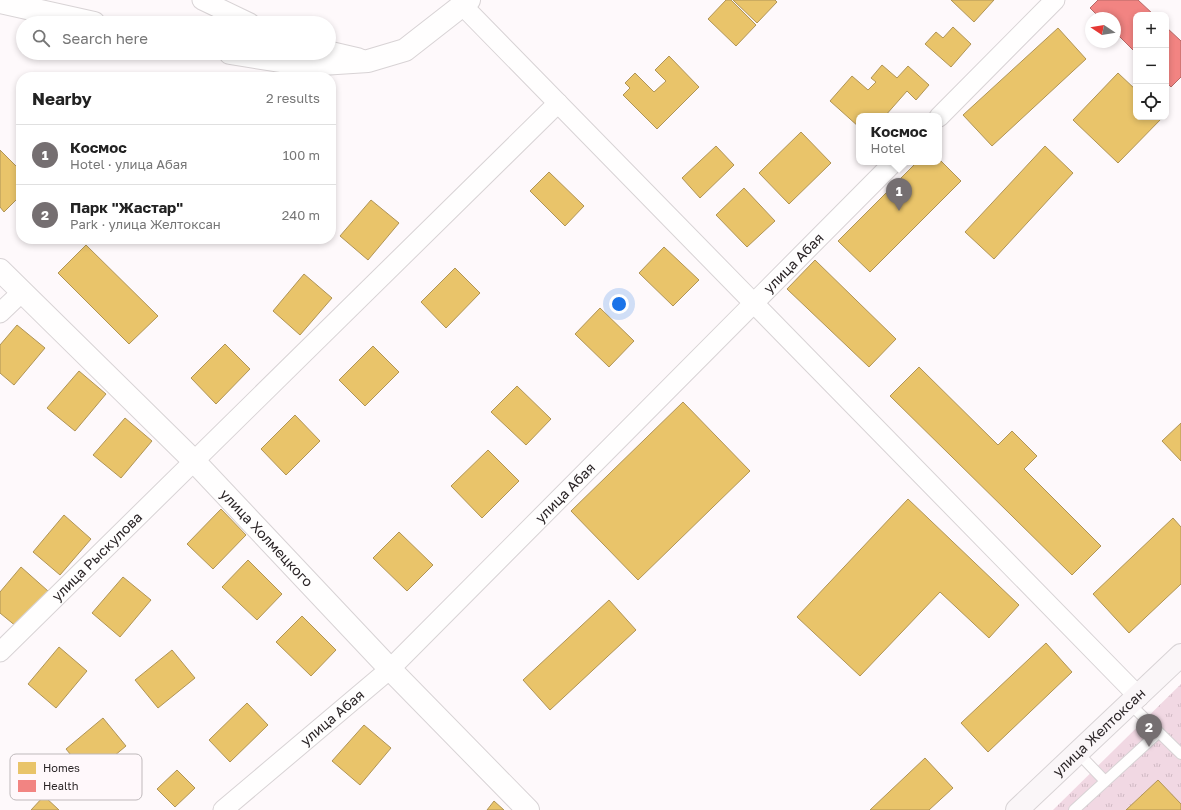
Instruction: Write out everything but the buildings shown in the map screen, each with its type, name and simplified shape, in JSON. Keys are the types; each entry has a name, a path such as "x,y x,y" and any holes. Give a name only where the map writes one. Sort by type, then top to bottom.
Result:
{"main road":[{"name":"улица Желтоксан","path":"1017,810 1181,655"}],"street":[{"path":"202,0 235,16"},
{"path":"942,114 1055,0"},
{"path":"0,2 63,16"},
{"path":"274,60 306,65 368,61 405,50 466,3 558,103 754,303 1134,700"},
{"path":"336,53 368,61"},
{"name":"улица Рыскулова","path":"0,652 558,103"},
{"name":"улица Абая","path":"223,810 390,669 891,165"},
{"name":"улица Холмецкого","path":"0,270 194,461 390,669 528,810"},
{"path":"0,313 22,292"}],"lane":[{"path":"1134,700 1158,733 1181,754"},
{"path":"1074,810 1158,733"},
{"path":"1078,752 1105,781"}],"green space":[{"path":"1181,684 1181,810 1053,810"}],"place":[{"name":"Космос","path":"899,211"},
{"name":"Парк \"Жастар\"","path":"1149,747"}]}
